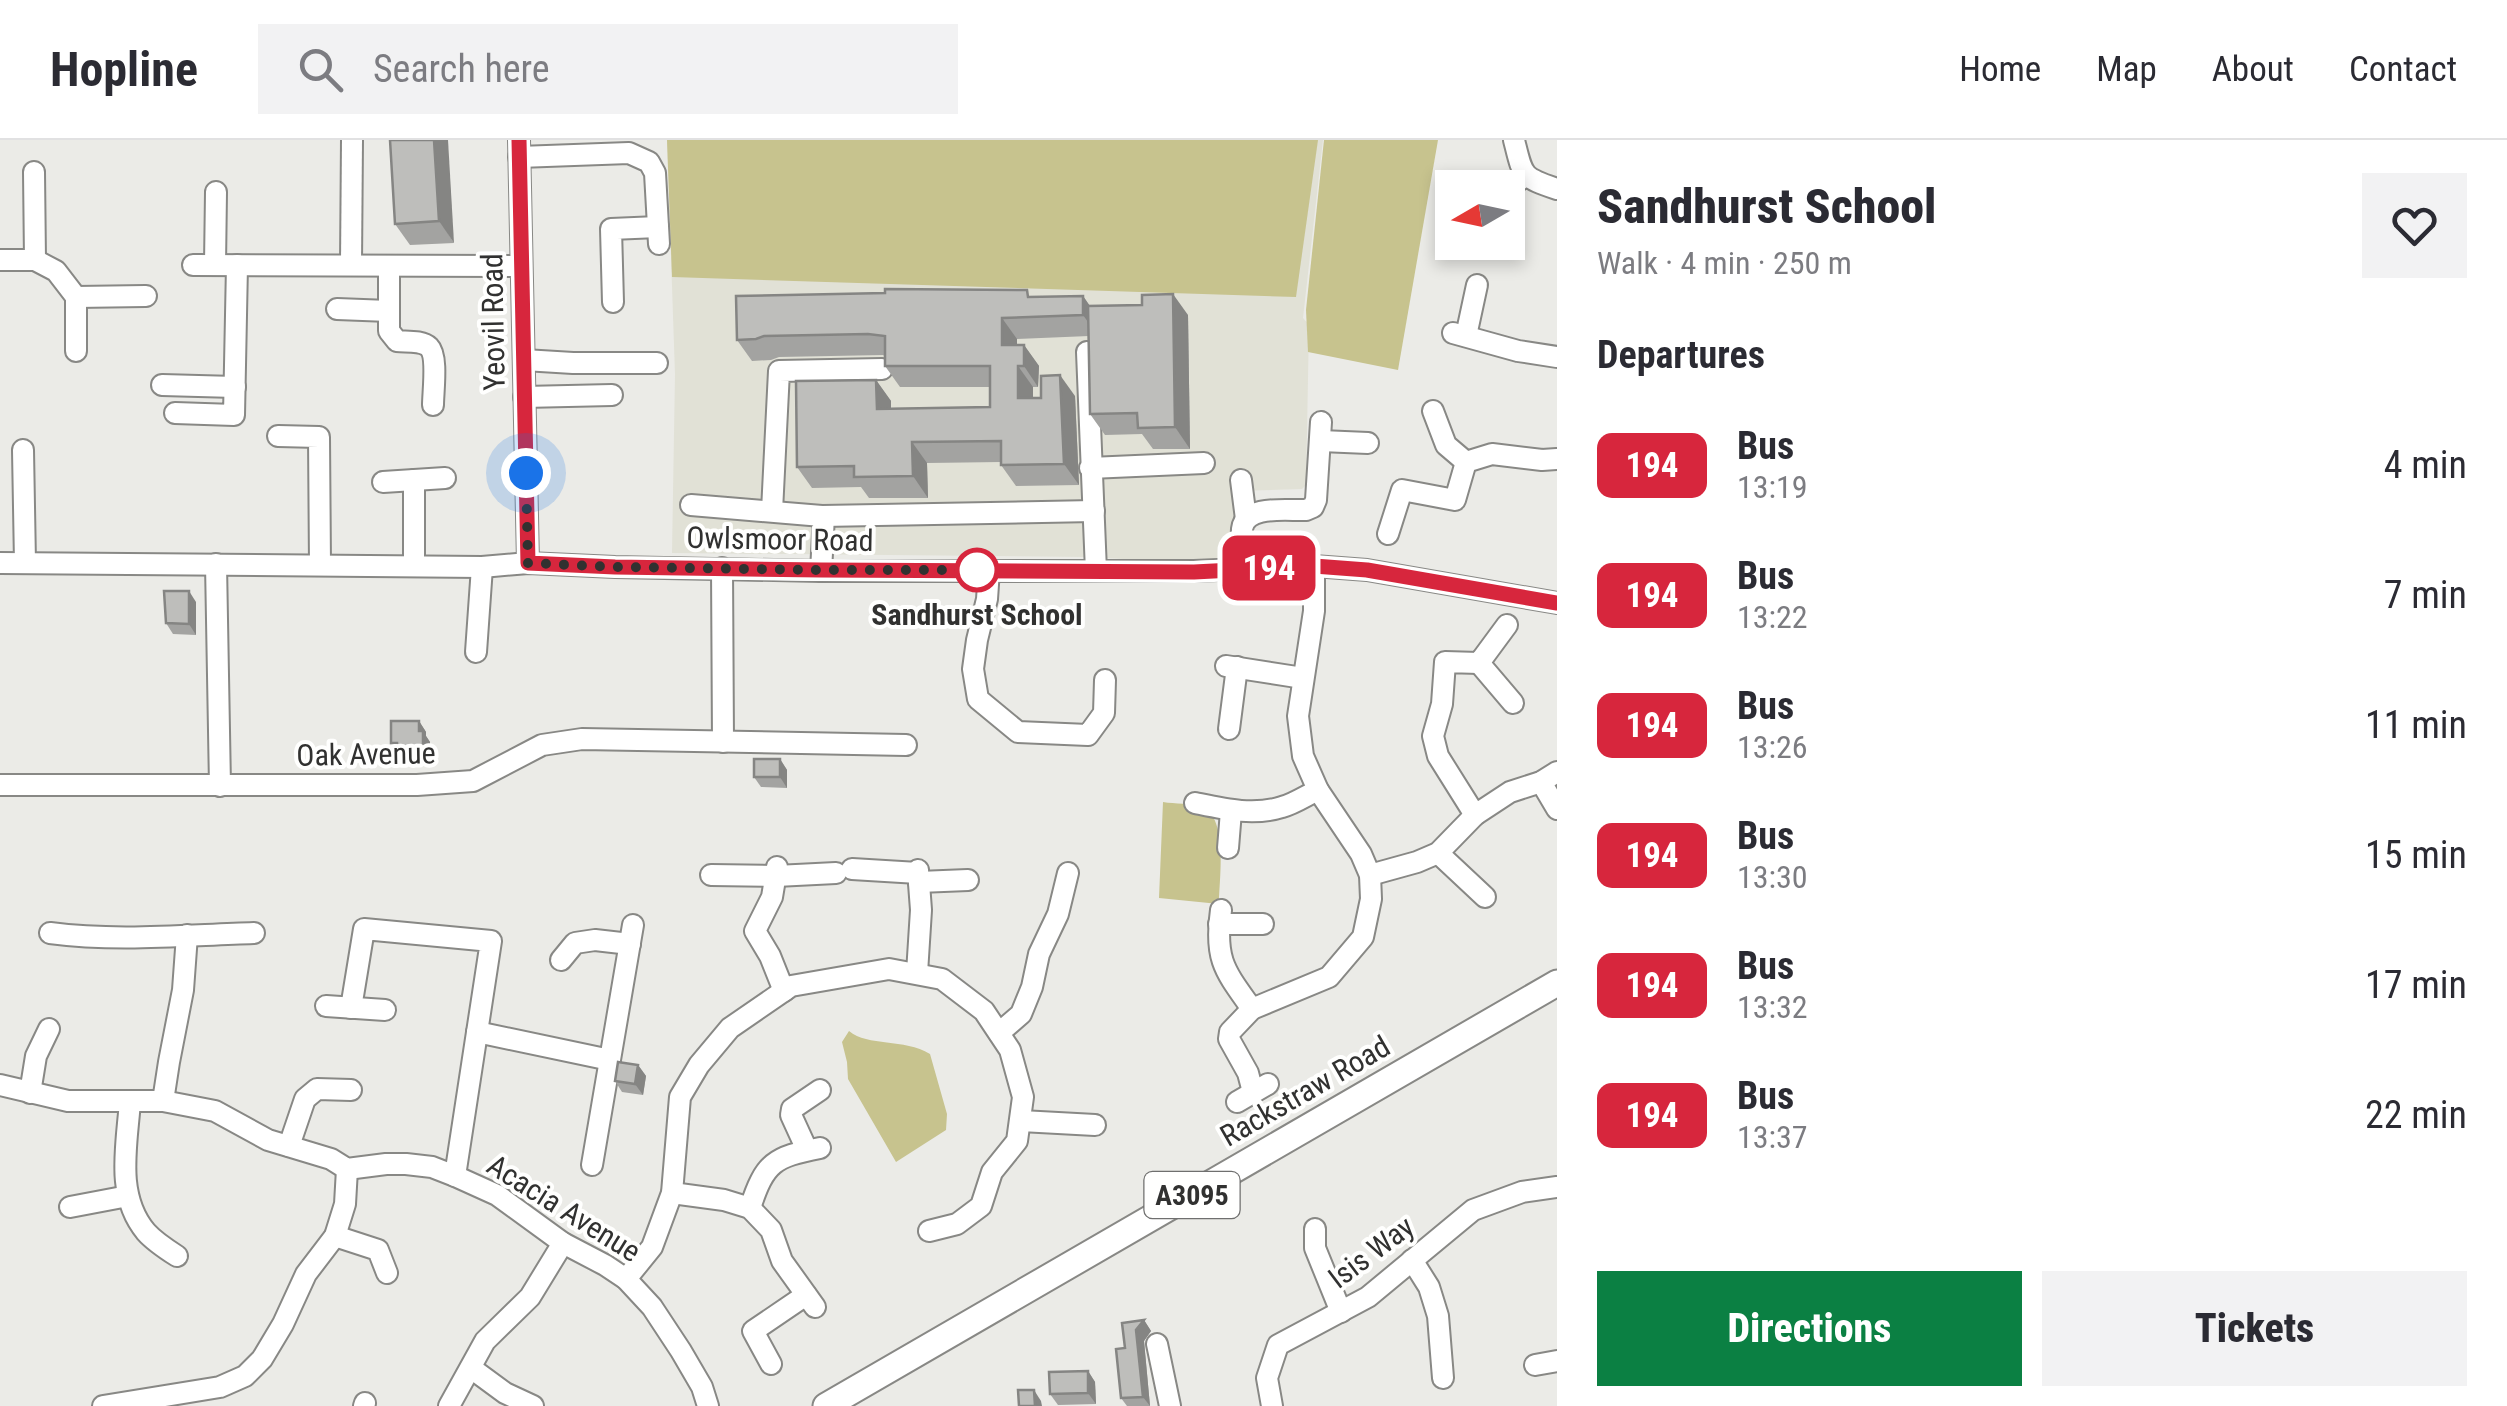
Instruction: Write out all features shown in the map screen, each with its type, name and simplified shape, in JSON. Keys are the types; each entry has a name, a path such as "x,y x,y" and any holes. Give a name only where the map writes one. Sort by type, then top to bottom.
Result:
{"main road":[{"name":"Rackstraw Road","path":"826,1406 1557,982"}],"street":[{"path":"351,266 352,140"},
{"path":"1514,140 1523,170"},
{"path":"519,148 629,153 649,162 656,173 659,236 611,229 613,302"},
{"name":"Yeovil Road","path":"519,148 528,563"},
{"path":"34,172 34,260"},
{"path":"1525,176 1557,188"},
{"path":"215,265 216,192"},
{"path":"0,260 34,260 56,270 76,296 76,352"},
{"path":"193,264 522,266"},
{"path":"175,414 234,415 238,266"},
{"path":"390,266 389,332 397,341 420,342 430,348 434,357 433,405"},
{"path":"1477,285 1460,334 1518,352 1557,356"},
{"path":"76,296 146,296"},
{"path":"338,309 389,311"},
{"path":"1087,352 1096,572"},
{"path":"524,360 657,363"},
{"path":"772,512 779,371 882,369"},
{"path":"162,385 235,387"},
{"path":"524,398 612,395"},
{"path":"1434,412 1446,445 1466,462"},
{"path":"1244,569 1242,526 1246,519 1258,512 1313,507 1318,491 1321,432 1368,442"},
{"path":"278,436 319,436 320,565"},
{"path":"23,450 25,563"},
{"path":"1466,462 1492,454 1557,459"},
{"path":"1388,534 1402,490 1455,500 1466,462"},
{"path":"1090,468 1204,463"},
{"path":"383,482 446,478"},
{"path":"414,480 414,565"},
{"path":"1241,480 1246,519"},
{"path":"691,505 824,516 1094,511"},
{"path":"821,570 824,516"},
{"name":"Owlsmoor Road","path":"0,563 528,563 1096,572 1314,566 1367,570 1557,603"},
{"path":"216,564 220,786"},
{"path":"476,652 482,566"},
{"path":"1253,1093 1248,1073 1229,1040 1230,1032 1252,1009 1329,978 1362,937 1371,899 1370,875 1362,854 1318,790 1304,756 1298,716 1314,611 1314,566"},
{"path":"722,568 723,742"},
{"path":"988,570 987,598 973,670 978,699 1018,732 1088,736 1104,713 1105,680"},
{"path":"1478,663 1507,625"},
{"path":"1475,816 1438,756 1433,736 1442,704 1445,662 1478,663 1513,703"},
{"path":"1228,730 1231,666 1303,678"},
{"name":"Oak Avenue","path":"0,786 417,785 473,781 542,745 582,739 906,745"},
{"path":"1370,875 1438,853 1475,816 1510,792 1549,777 1557,808"},
{"path":"1195,803 1232,811 1282,808 1318,790"},
{"path":"1228,848 1232,811"},
{"path":"1438,853 1485,897"},
{"path":"776,871 766,913 755,931 784,991"},
{"path":"711,874 844,871 968,880"},
{"path":"998,1033 1021,1014 1039,954 1058,914 1068,873"},
{"path":"916,973 920,936 918,875"},
{"path":"1252,1009 1224,970 1219,948 1220,917 1263,924"},
{"path":"351,1008 364,929 491,941 456,1176"},
{"path":"50,934 99,938 254,933"},
{"path":"561,960 576,943 632,934 592,1165"},
{"path":"164,1101 184,990 187,936"},
{"path":"626,1279 652,1246 672,1193 680,1097 699,1065 730,1028 791,986 889,969 942,980 984,1012 1010,1050 1023,1097 1017,1141 992,1172 981,1206 957,1224 929,1231"},
{"path":"326,1006 386,1010"},
{"path":"30,1093 36,1056 50,1029"},
{"path":"478,1032 610,1060"},
{"name":"Acacia Avenue","path":"0,1085 68,1101 164,1101 216,1111 268,1140 331,1159 348,1169 406,1164 432,1167 456,1176 497,1196 563,1243 626,1279 652,1307 681,1350 705,1397 721,1406"},
{"path":"288,1146 305,1099 317,1088 351,1090"},
{"path":"750,1208 759,1179 772,1164 790,1154 814,1149 791,1115 792,1108 820,1090"},
{"path":"130,1100 124,1182 133,1214 148,1235 177,1256"},
{"path":"1021,1121 1095,1125"},
{"path":"103,1406 222,1397 245,1376 262,1359 284,1324 306,1274 336,1236 346,1204 348,1169"},
{"name":"Isis Way","path":"1272,1406 1268,1378 1278,1345 1368,1297 1473,1210 1522,1192 1557,1188"},
{"path":"672,1193 750,1208 771,1230 782,1262 811,1301 753,1331 771,1364"},
{"path":"70,1207 128,1196"},
{"path":"1315,1230 1315,1248 1342,1312"},
{"path":"336,1236 378,1250 387,1274"},
{"path":"449,1406 485,1341 530,1297 563,1243"},
{"path":"1412,1260 1429,1288 1438,1316 1443,1378"},
{"path":"1158,1344 1170,1406"},
{"path":"1535,1365 1557,1361"},
{"path":"471,1368 533,1406"}],"shaded area":[{"name":"Sandhurst School","path":"667,140 1323,140 1303,318 1309,325 1306,485 1302,489 1235,491 1236,563 1209,564 1208,559 672,553 675,374"},
{"path":"667,140 1318,140 1296,297 672,277"},
{"path":"1324,140 1438,140 1398,370 1308,352 1306,310"},
{"path":"1163,802 1202,807 1216,823 1221,851 1219,904 1159,898"},
{"path":"849,1031 866,1039 930,1054 947,1114 946,1130 896,1162 848,1079 842,1042"}],"building":[{"path":"390,140 434,140 439,221 395,224"},
{"path":"885,289 1027,290 1028,297 1083,296 1083,315 1002,318 1002,345 1024,345 1024,366 1018,366 1018,398 1041,398 1041,376 1060,375 1064,464 1001,465 1001,441 912,442 913,476 854,477 854,466 797,467 796,381 876,380 877,409 990,407 990,366 885,366 885,336 764,336 737,340 736,296 885,293"},
{"path":"1173,294 1175,427 1138,428 1137,413 1090,414 1088,306 1142,305 1142,295"},
{"path":"164,591 189,591 189,624 166,623"},
{"path":"391,721 419,721 423,749 397,749 397,743 391,743"},
{"path":"754,759 780,759 780,777 754,777"},
{"path":"618,1062 638,1065 635,1084 615,1081"},
{"path":"1144,1320 1136,1330 1143,1397 1121,1398 1116,1349 1125,1348 1122,1323"},
{"path":"1088,1371 1088,1393 1050,1394 1049,1372"},
{"path":"1018,1390 1034,1390 1035,1406 1019,1406"}],"bus line":[{"name":"194","path":"519,140 528,563 821,570 1194,572 1314,566 1367,570 1557,603"}],"place":[{"name":"Sandhurst School","path":"977,570"}],"route":[{"path":"526,473 528,563 988,570 977,570"}]}
